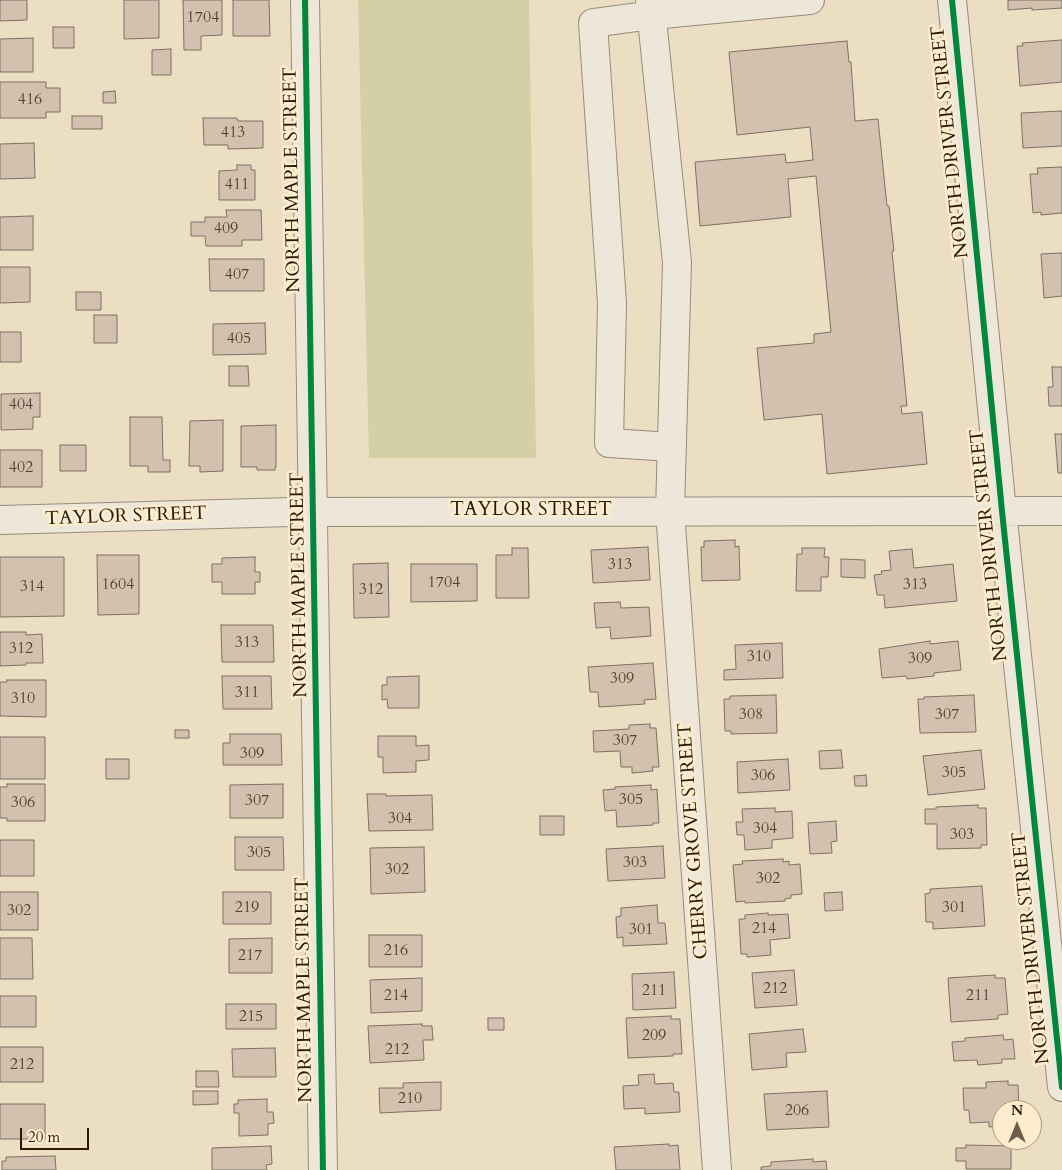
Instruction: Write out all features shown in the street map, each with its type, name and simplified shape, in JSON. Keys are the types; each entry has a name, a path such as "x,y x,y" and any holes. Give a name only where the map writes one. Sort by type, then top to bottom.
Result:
{"street":[{"name":"NORTH MAPLE STREET","path":"305,0 323,1170"},
{"path":"672,447 609,443 612,303 593,23 651,7 810,0"},
{"name":"NORTH DRIVER STREET","path":"952,0 1002,511 1062,1086"},
{"name":"CHERRY GROVE STREET","path":"651,7 677,262 670,511 717,1170"},
{"name":"TAYLOR STREET","path":"0,520 314,512 1062,511"}],"shaded area":[{"path":"358,0 529,0 536,458 369,458"}],"building":[{"path":"0,0 27,0 27,20 0,21"},
{"path":"124,0 159,0 159,38 124,39"},
{"path":"183,0 222,0 222,35 201,36 201,50 184,50"},
{"path":"233,0 269,0 270,36 233,36"},
{"path":"1008,0 1062,0 1062,8 1008,10"},
{"path":"53,27 74,27 74,48 53,48"},
{"path":"33,38 33,72 0,72 0,39"},
{"path":"1062,40 1062,82 1020,86 1017,46 1023,46 1022,43"},
{"path":"847,41 849,62 851,62 855,121 878,119 887,206 889,206 894,251 892,251 907,406 901,406 902,414 922,412 927,464 827,474 822,414 764,420 757,348 814,343 814,334 831,332 816,176 788,179 791,217 700,226 695,162 785,154 786,163 813,160 810,127 737,135 729,52"},
{"path":"171,49 171,75 152,75 152,50"},
{"path":"0,82 46,82 46,88 60,88 60,112 46,112 46,118 0,118"},
{"path":"115,91 116,103 103,103 103,92"},
{"path":"1062,111 1062,146 1023,148 1021,113"},
{"path":"72,116 102,116 102,129 72,129"},
{"path":"203,118 237,118 238,121 263,121 263,148 228,149 228,145 204,145"},
{"path":"34,143 35,178 0,179 0,144"},
{"path":"237,165 251,165 251,170 255,170 255,200 219,200 219,171 237,170"},
{"path":"1062,167 1062,213 1041,215 1041,212 1033,213 1030,174 1038,174 1037,168"},
{"path":"226,210 261,210 262,240 242,240 242,246 206,246 205,236 191,236 191,222 205,222 205,217 227,217"},
{"path":"33,216 33,250 0,250 0,217"},
{"path":"1062,253 1062,296 1044,298 1041,254"},
{"path":"209,259 264,259 264,291 210,291"},
{"path":"0,267 30,267 30,302 0,303"},
{"path":"76,292 101,292 101,310 76,310"},
{"path":"94,315 117,315 117,343 94,343"},
{"path":"265,323 266,354 213,355 213,324"},
{"path":"0,332 21,332 21,362 0,362"},
{"path":"229,366 248,366 249,386 229,386"},
{"path":"1052,367 1062,367 1062,406 1049,406 1048,387 1053,387"},
{"path":"40,393 40,417 33,417 33,429 1,430 1,394"},
{"path":"130,417 162,417 163,460 170,460 170,472 148,472 148,466 130,466"},
{"path":"223,420 223,471 200,472 200,466 189,466 190,421"},
{"path":"276,425 275,470 257,470 257,467 241,467 241,426"},
{"path":"1055,434 1062,434 1062,473 1058,473"},
{"path":"60,445 86,445 86,471 60,471"},
{"path":"0,450 42,450 42,487 0,487"},
{"path":"735,540 735,547 739,546 740,580 702,581 701,547 704,547 704,541"},
{"path":"648,547 650,580 593,583 591,550"},
{"path":"512,548 528,548 529,598 496,598 496,555 512,555"},
{"path":"802,548 825,548 824,557 829,557 828,577 821,577 821,591 796,591 797,554 802,554"},
{"path":"912,549 914,568 953,564 957,601 885,608 884,595 877,595 874,575 882,574 881,571 891,570 889,551"},
{"path":"97,555 139,555 139,614 98,615"},
{"path":"0,557 64,557 64,616 0,617"},
{"path":"255,557 255,572 260,572 260,582 255,582 255,594 222,594 222,582 212,582 212,564 222,564 222,558"},
{"path":"841,559 865,560 865,578 841,577"},
{"path":"388,563 389,617 354,618 353,564"},
{"path":"411,564 477,564 477,601 411,602"},
{"path":"620,602 621,608 649,607 651,636 611,639 610,627 596,628 594,603"},
{"path":"221,625 273,625 274,662 222,662"},
{"path":"0,632 26,632 26,635 42,634 43,663 0,666"},
{"path":"930,641 930,644 958,641 961,670 907,679 906,676 882,678 879,649"},
{"path":"782,643 783,678 724,680 724,670 736,669 735,645"},
{"path":"653,663 656,699 644,700 645,704 599,707 598,692 590,692 588,667"},
{"path":"222,676 271,676 272,709 223,709"},
{"path":"419,676 419,708 388,708 387,699 382,700 382,685 387,685 387,677"},
{"path":"7,680 46,680 46,717 0,716 0,682 7,682"},
{"path":"776,695 777,733 731,734 731,731 725,731 724,699 730,699 730,696"},
{"path":"974,695 976,732 920,733 918,699 924,699 924,697"},
{"path":"650,724 650,728 656,728 659,767 652,767 653,771 632,773 632,767 621,767 620,751 594,752 593,731 629,729 629,725"},
{"path":"175,730 189,730 189,738 175,738"},
{"path":"230,734 281,734 282,765 223,765 223,743 230,743"},
{"path":"378,736 416,736 416,746 429,745 429,760 416,761 416,772 383,773 383,757 378,757"},
{"path":"0,737 45,737 45,779 0,779"},
{"path":"841,750 843,768 820,769 819,751"},
{"path":"981,750 985,789 928,795 923,756"},
{"path":"106,759 129,759 129,779 106,779"},
{"path":"788,759 790,790 738,793 737,762"},
{"path":"866,775 867,786 855,786 854,776"},
{"path":"7,784 45,784 45,821 7,821 7,818 0,818 0,787 7,787"},
{"path":"283,784 283,818 230,818 230,785"},
{"path":"651,785 651,790 657,789 659,823 617,827 616,810 605,811 603,790 615,789 615,787"},
{"path":"367,794 386,794 386,796 432,795 433,830 369,831"},
{"path":"978,805 978,808 986,808 987,845 981,845 981,848 937,849 937,824 925,824 925,809"},
{"path":"775,808 775,812 792,811 793,838 772,840 772,848 745,850 744,835 737,835 736,822 743,822 742,809"},
{"path":"540,816 564,816 564,835 540,835"},
{"path":"836,821 837,841 831,842 832,853 810,854 808,823"},
{"path":"235,837 283,837 284,870 235,870"},
{"path":"0,840 34,840 34,876 0,876"},
{"path":"663,846 665,878 608,881 606,849"},
{"path":"424,847 425,892 371,894 370,848"},
{"path":"783,859 783,862 789,861 789,865 800,864 802,894 791,895 791,898 785,899 785,901 736,902 733,865 743,864 742,861"},
{"path":"982,886 985,926 933,929 933,922 926,922 925,894 930,893 930,889"},
{"path":"0,892 38,892 38,930 0,930"},
{"path":"223,892 271,892 271,924 223,924"},
{"path":"842,892 843,910 825,911 824,893"},
{"path":"657,905 658,923 665,923 667,944 623,946 623,937 617,938 616,917 621,916 621,908"},
{"path":"768,913 768,915 788,914 790,938 770,940 771,955 747,957 747,954 741,954 739,919 745,919 745,915"},
{"path":"369,935 422,935 422,967 369,967"},
{"path":"0,938 32,938 33,979 0,979"},
{"path":"272,938 272,973 229,973 229,939"},
{"path":"794,970 797,1005 755,1008 752,973"},
{"path":"674,972 676,1008 633,1010 632,974"},
{"path":"995,975 995,978 1005,978 1008,1014 998,1015 998,1019 951,1022 948,978"},
{"path":"422,978 422,1011 371,1013 370,980"},
{"path":"0,996 36,996 36,1027 0,1027"},
{"path":"226,1004 276,1004 276,1029 226,1029"},
{"path":"671,1016 671,1019 680,1019 682,1054 628,1058 626,1018"},
{"path":"488,1018 504,1018 504,1030 488,1030"},
{"path":"422,1024 422,1026 432,1026 433,1040 423,1040 424,1060 370,1063 368,1026"},
{"path":"803,1029 806,1052 786,1053 787,1067 752,1070 749,1034"},
{"path":"1003,1035 1004,1040 1013,1039 1015,1059 1002,1059 1002,1063 978,1065 977,1060 954,1061 952,1042 965,1041 965,1038"},
{"path":"0,1047 43,1047 43,1082 0,1082"},
{"path":"275,1048 276,1077 233,1077 232,1049"},
{"path":"196,1071 218,1071 219,1087 196,1087"},
{"path":"654,1074 655,1084 673,1083 674,1092 679,1092 680,1112 645,1114 645,1108 624,1109 623,1086 639,1085 638,1075"},
{"path":"1008,1081 1008,1085 1018,1085 1019,1100 992,1100 992,1127 989,1127 989,1122 970,1123 969,1110 964,1110 963,1088 986,1088 986,1082"},
{"path":"441,1082 441,1110 380,1113 379,1088 403,1088 403,1083"},
{"path":"193,1091 218,1091 218,1104 193,1105"},
{"path":"827,1091 829,1127 767,1130 764,1094"},
{"path":"267,1099 267,1112 273,1112 274,1123 268,1124 268,1135 239,1136 239,1113 234,1113 234,1104 238,1104 238,1100"},
{"path":"0,1104 45,1104 45,1139 0,1139"},
{"path":"669,1144 669,1146 678,1145 680,1170 616,1170 614,1147"},
{"path":"966,1145 992,1146 992,1150 1011,1150 1011,1169 966,1169 966,1161 956,1161 956,1148 966,1148"},
{"path":"271,1146 272,1164 266,1165 267,1170 212,1170 212,1148"},
{"path":"55,1156 56,1170 2,1170 2,1161 6,1161 6,1157"},
{"path":"813,1159 813,1162 826,1161 827,1170 761,1170 761,1167 771,1166 771,1162"}],"cycle path":[{"path":"305,0 323,1170"},
{"path":"952,0 1002,511 1062,1087"}]}
